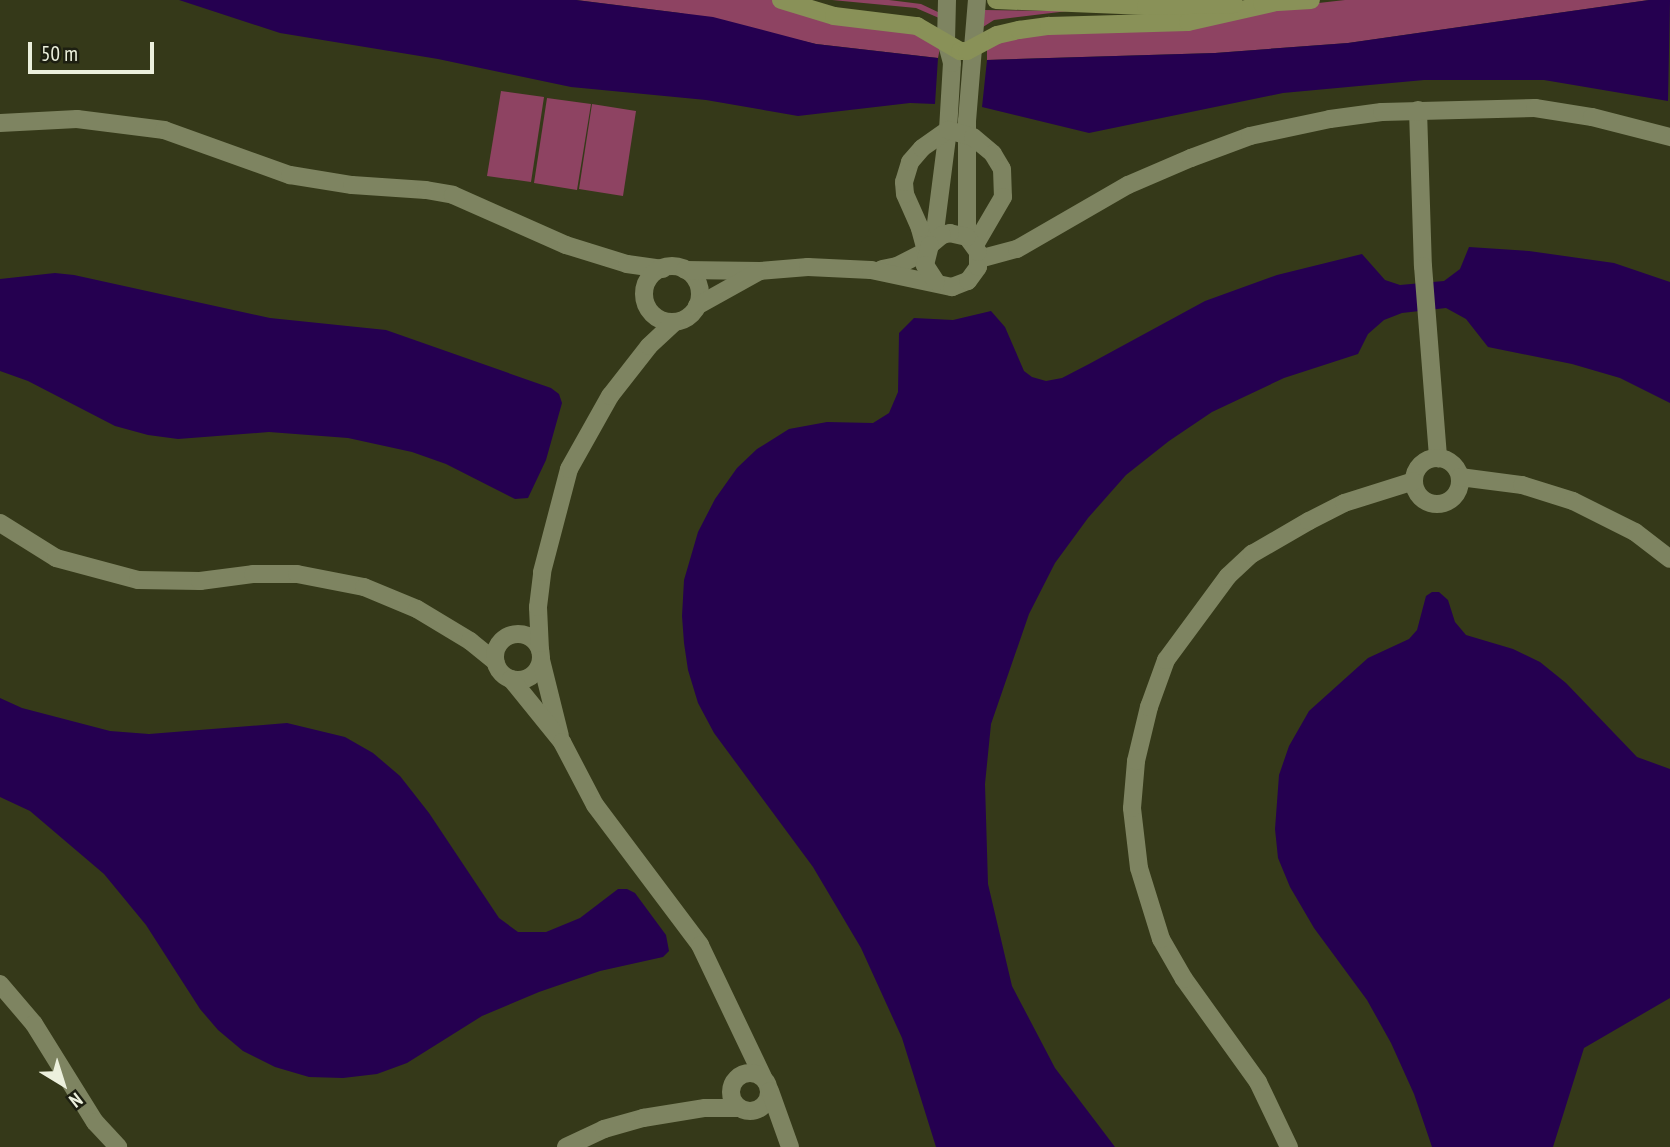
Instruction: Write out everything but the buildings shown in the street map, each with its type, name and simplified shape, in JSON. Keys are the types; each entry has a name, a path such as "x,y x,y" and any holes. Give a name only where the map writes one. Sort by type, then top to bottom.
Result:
{"street":[{"path":"781,0 834,16 917,26 972,56"},
{"path":"936,282 925,265 947,125 952,63 946,41 947,0"},
{"path":"0,123 77,119 164,130 290,175 352,186 453,195 533,233 627,264 685,270 760,271 808,267 871,271 936,282 944,286 961,285 974,275 967,127 976,0"},
{"path":"996,0 1146,6 1311,0"},
{"path":"972,56 997,34 1018,30 1049,26 1188,22 1272,3"},
{"path":"871,271 897,266 950,233 974,247 1017,249 1128,185 1250,136 1330,119 1418,110 1535,108 1592,117 1670,137"},
{"path":"1418,110 1423,267 1438,458"},
{"path":"947,125 967,127 1002,169 1003,197 974,247"},
{"path":"930,245 905,194 904,182 910,162 947,125"},
{"path":"627,264 645,292 651,312 649,346"},
{"path":"645,292 650,278 663,269"},
{"path":"685,270 692,275 700,290 697,306"},
{"path":"651,312 657,318 674,322 684,320 697,306 760,271"},
{"path":"562,742 541,655 538,607 550,533 569,468 610,396 649,346 674,322"},
{"path":"1289,1147 1258,1082 1184,979 1161,939 1139,868 1132,808 1136,761 1149,707 1166,660 1228,576 1252,554 1308,521 1344,503 1414,481 1423,462 1438,458 1452,464 1460,477 1457,492 1446,502 1438,504 1424,500 1414,481"},
{"path":"1460,477 1522,485 1573,501 1624,525 1670,559"},
{"path":"0,523 56,558 92,570 138,580 200,581 253,574 297,574 364,587 417,609 470,641 496,662 501,673 511,679 562,742 595,805 700,946 766,1084 790,1147"},
{"path":"470,641 500,643 517,634 538,607"},
{"path":"517,634 531,638 541,655"},
{"path":"496,662 500,643"},
{"path":"511,679 527,678 534,674 541,655"},
{"path":"0,984 34,1024 94,1122 118,1147"},
{"path":"746,1041 745,1059 735,1081 732,1098 744,1109 783,1128"},
{"path":"566,1147 604,1129 643,1118 705,1108 744,1109 766,1103 766,1084 753,1072 735,1081 705,1108"}],"shaded area":[{"path":"179,0 576,0 713,17 816,44 938,58 935,104 910,103 798,116 706,100 571,87 438,59 280,33"},
{"path":"576,0 776,0 914,31 940,48 938,58 816,44 680,13"},
{"path":"832,0 889,0 921,4 940,13 939,18 916,8"},
{"path":"1345,0 1649,0 1348,43 1215,53 987,60 987,44 996,39"},
{"path":"1649,0 1670,0 1668,101 1544,80 1424,80 1283,93 1089,133 982,107 987,60 1215,53 1348,43"},
{"path":"984,10 1068,11 994,20 983,27"},
{"path":"501,91 544,97 531,182 487,176"},
{"path":"547,98 591,104 577,190 534,183"},
{"path":"592,104 636,111 623,196 579,189"},
{"path":"1469,247 1529,251 1614,263 1670,282 1670,403 1620,378 1572,364 1488,347 1466,319 1446,308 1402,313 1384,320 1368,334 1358,354 1284,378 1212,412 1126,475 1088,518 1055,563 1029,614 991,724 985,784 988,884 1012,986 1055,1068 1115,1147 936,1147 902,1038 861,948 813,867 714,733 698,703 688,670 684,643 684,580 698,532 715,499 737,468 757,449 789,429 827,422 873,423 889,413 898,392 899,333 914,318 953,320 991,311 1005,327 1024,371 1032,377 1046,381 1062,378 1205,301 1277,275 1362,254 1385,280 1400,285 1444,281 1460,269"},
{"path":"55,273 270,318 386,330 551,388 559,394 562,403 546,460 528,498 515,499 446,464 412,452 348,438 269,432 178,439 148,435 115,426 28,381 0,371 0,279"},
{"path":"1439,592 1448,600 1455,622 1466,635 1513,649 1540,662 1566,683 1637,757 1670,769 1670,998 1584,1048 1553,1147 1432,1147 1414,1094 1391,1043 1367,1000 1314,928 1290,887 1278,858 1275,829 1279,775 1289,746 1309,711 1368,658 1409,639 1417,630 1426,596"},
{"path":"0,698 22,708 110,731 149,734 287,723 345,737 373,753 400,776 429,813 499,918 518,932 546,932 580,918 618,889 627,889 635,893 666,935 669,951 663,957 600,971 539,992 482,1016 407,1063 377,1074 343,1078 309,1077 275,1067 243,1051 218,1030 200,1009 146,925 104,874 30,811 0,797"}]}
